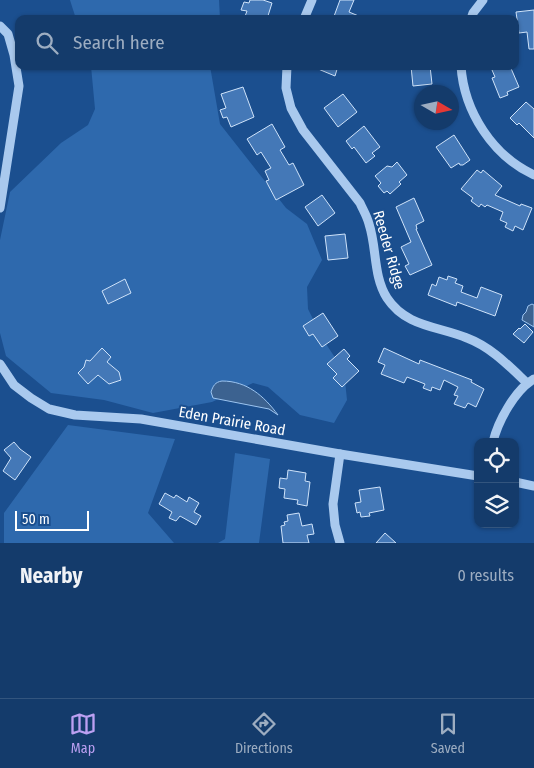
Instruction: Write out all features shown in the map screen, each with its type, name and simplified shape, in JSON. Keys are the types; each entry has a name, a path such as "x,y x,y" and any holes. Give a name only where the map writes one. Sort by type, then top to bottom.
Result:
{"street":[{"path":"306,15 312,0"},
{"path":"472,15 483,0"},
{"path":"0,26 8,34 15,61"},
{"path":"0,208 19,86 16,70"},
{"name":"Reeder Ridge","path":"287,70 286,88 291,108 303,130 360,203 366,214 370,225 376,266 390,310 427,327 467,338 484,347 531,381"},
{"path":"461,70 470,105 487,138 517,166 534,175"},
{"name":"Eden Prairie Road","path":"0,364 14,385 49,409 75,415 141,419 474,475"},
{"path":"494,438 508,408 531,381"},
{"path":"340,454 333,504 335,525 340,543"},
{"path":"519,483 534,486"}],"shaded area":[{"path":"70,0 219,0 220,15 75,15"},
{"path":"91,70 211,70 220,124 286,208 307,224 322,260 307,287 308,309 324,341 344,371 347,400 334,423 300,415 268,387 253,383 212,402 153,413 104,400 51,393 6,356 0,333 0,240 10,192 61,143 88,125 95,109"},
{"path":"534,305 534,327 522,320 528,306"},
{"path":"222,381 239,384 254,391 278,415 269,409 213,398 211,392 213,388 216,383"},
{"path":"68,425 175,439 148,513 174,543 4,543 4,513"},
{"path":"235,453 270,459 259,543 218,543 225,539"}],"building":[{"path":"250,0 263,0 272,3 268,15 246,15 247,11 241,10 244,2 249,3"},
{"path":"340,0 354,0 349,12 356,15 334,15"},
{"path":"534,10 534,49 529,49 527,32 519,33 519,15 516,15 516,12"},
{"path":"321,70 337,70 335,76"},
{"path":"411,70 430,70 432,84 414,86"},
{"path":"492,70 512,70 519,87 507,92 508,95 500,98 492,78 495,77"},
{"path":"243,87 254,117 231,127 227,117 223,118 220,110 226,108 221,94"},
{"path":"343,94 357,112 338,127 324,108"},
{"path":"526,102 534,109 534,138 519,123 517,125 510,118"},
{"path":"272,124 285,147 280,150 289,165 293,163 304,185 276,200 266,181 269,180 265,171 271,168 261,152 257,155 247,139"},
{"path":"364,126 380,147 372,153 375,156 366,163 354,147 352,149 346,141"},
{"path":"454,135 470,160 463,165 459,163 451,168 436,147"},
{"path":"397,162 407,175 399,182 401,184 390,194 387,191 384,193 378,186 381,183 375,176 387,166 392,167"},
{"path":"477,170 481,173 483,170 502,186 495,195 520,206 521,204 532,208 523,230 515,226 513,231 505,227 507,223 500,220 503,212 487,205 485,207 481,204 479,207 471,201 473,198 461,189"},
{"path":"322,195 335,213 318,226 305,207"},
{"path":"414,198 424,221 416,225 416,229 432,265 410,275 405,266 409,264 401,247 411,242 396,207"},
{"path":"345,234 348,258 328,260 325,236"},
{"path":"448,276 457,279 455,283 463,286 461,292 477,298 481,287 502,295 495,316 457,302 456,306 428,295 432,284 436,286 439,277 447,280"},
{"path":"125,279 131,293 108,304 102,291"},
{"path":"323,313 338,336 322,347 313,334 309,336 303,326"},
{"path":"525,324 533,332 524,343 513,334"},
{"path":"102,348 111,357 107,362 119,372 121,380 109,384 98,375 88,384 78,373 84,367 86,360 90,361"},
{"path":"384,348 419,364 420,360 472,380 471,382 484,389 476,407 468,403 465,408 454,404 458,396 454,395 458,387 444,380 440,390 432,387 431,391 423,388 425,384 407,377 404,383 381,374 385,365 378,362"},
{"path":"344,349 350,356 347,359 359,371 342,387 333,378 337,374 327,364"},
{"path":"14,442 31,457 15,480 3,471 11,458 4,450"},
{"path":"288,470 306,473 305,481 310,482 307,506 297,504 298,500 284,498 285,489 279,488 280,478 287,479"},
{"path":"380,487 384,510 369,513 370,516 361,517 360,512 357,513 355,503 361,502 359,490"},
{"path":"165,493 174,498 176,495 187,502 189,497 199,503 194,512 201,516 196,525 180,516 176,521 169,518 172,512 159,504"},
{"path":"299,513 302,526 312,524 314,534 307,535 309,543 283,543 281,526 285,525 284,522 288,521 287,515"},
{"path":"385,533 396,543 376,543"}]}
